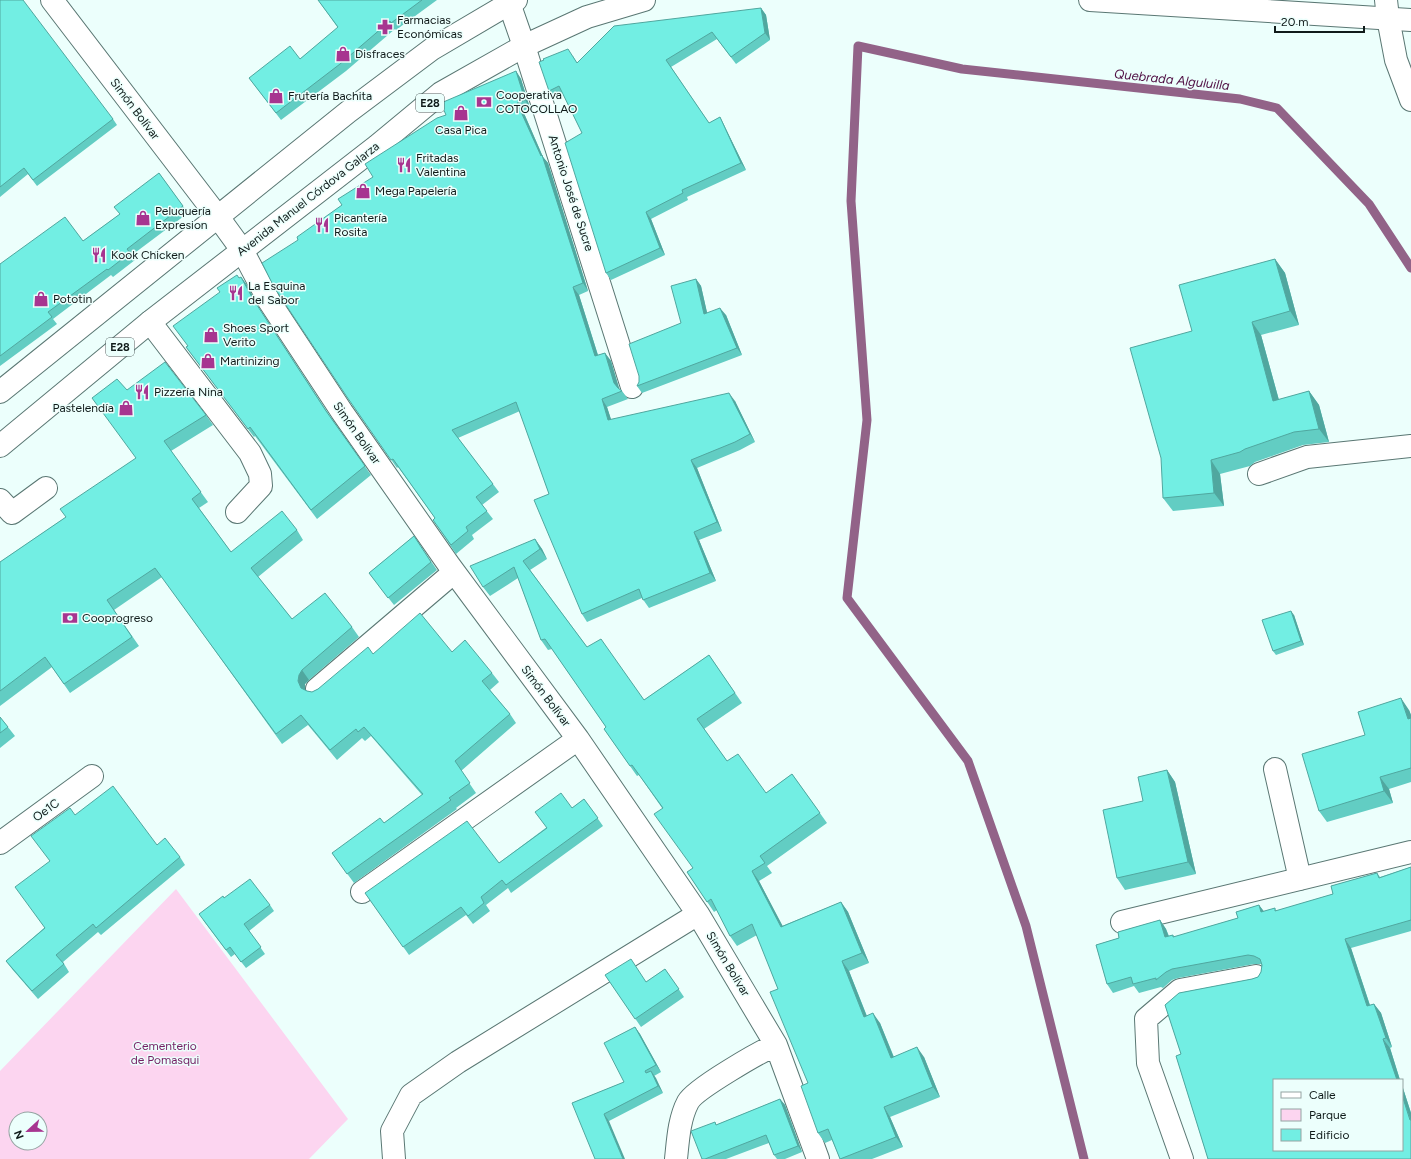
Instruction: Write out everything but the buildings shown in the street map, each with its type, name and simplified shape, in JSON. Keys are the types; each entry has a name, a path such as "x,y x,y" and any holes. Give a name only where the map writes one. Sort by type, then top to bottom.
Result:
{"street":[{"name":"Simón Bolívar","path":"52,0 242,250 273,307 342,412 449,566 578,739 698,914 776,1045 818,1159"},
{"name":"Avenida Manuel Córdova Galarza","path":"0,446 150,322 377,146 441,93 524,46 587,17 644,0"},
{"path":"1090,0 1387,9 1411,20"},
{"path":"0,392 348,112 432,49 511,1"},
{"name":"Antonio José de Sucre","path":"511,1 632,387"},
{"path":"1387,9 1396,60 1411,100"},
{"path":"150,322 250,453 260,474 261,486 237,512"},
{"path":"1259,474 1307,457 1411,446"},
{"path":"4,512 46,488"},
{"path":"317,688 452,574 449,566"},
{"path":"362,892 578,739"},
{"path":"1275,770 1300,879"},
{"name":"Oe1C","path":"0,843 92,776"},
{"path":"1122,922 1411,852"},
{"path":"394,1159 392,1131 411,1095 458,1062 698,914"},
{"path":"1182,1159 1148,1063 1146,1019 1180,990 1256,976"},
{"path":"676,1159 683,1114 689,1100 710,1083 776,1045"}],"green space":[{"name":"Cementerio de Pomasqui","path":"176,889 348,1119 309,1159 0,1159 0,1071"}],"waterway":[{"name":"Quebrada Alguluilla","path":"1084,1159 1026,926 968,761 847,598 867,420 851,201 858,46 962,69 1240,99 1277,108 1369,204 1411,268"}],"place":[{"name":"Farmacias Económicas","path":"385,27"},
{"name":"Disfraces","path":"343,54"},
{"name":"Frutería Bachita","path":"276,96"},
{"name":"Cooperativa COTOCOLLAO","path":"484,102"},
{"name":"Casa Pica","path":"461,113"},
{"name":"Fritadas Valentina","path":"404,165"},
{"name":"Mega Papelería","path":"363,191"},
{"name":"Peluquería Expresion","path":"143,218"},
{"name":"Picantería Rosita","path":"322,225"},
{"name":"Kook Chicken","path":"99,255"},
{"name":"La Esquina del Sabor","path":"236,293"},
{"name":"Pototin","path":"41,299"},
{"name":"Shoes Sport Verito","path":"211,335"},
{"name":"Martinizing","path":"208,361"},
{"name":"Pizzería Nina","path":"142,392"},
{"name":"Pastelendía","path":"126,408"},
{"name":"Cooprogreso","path":"70,618"}]}
